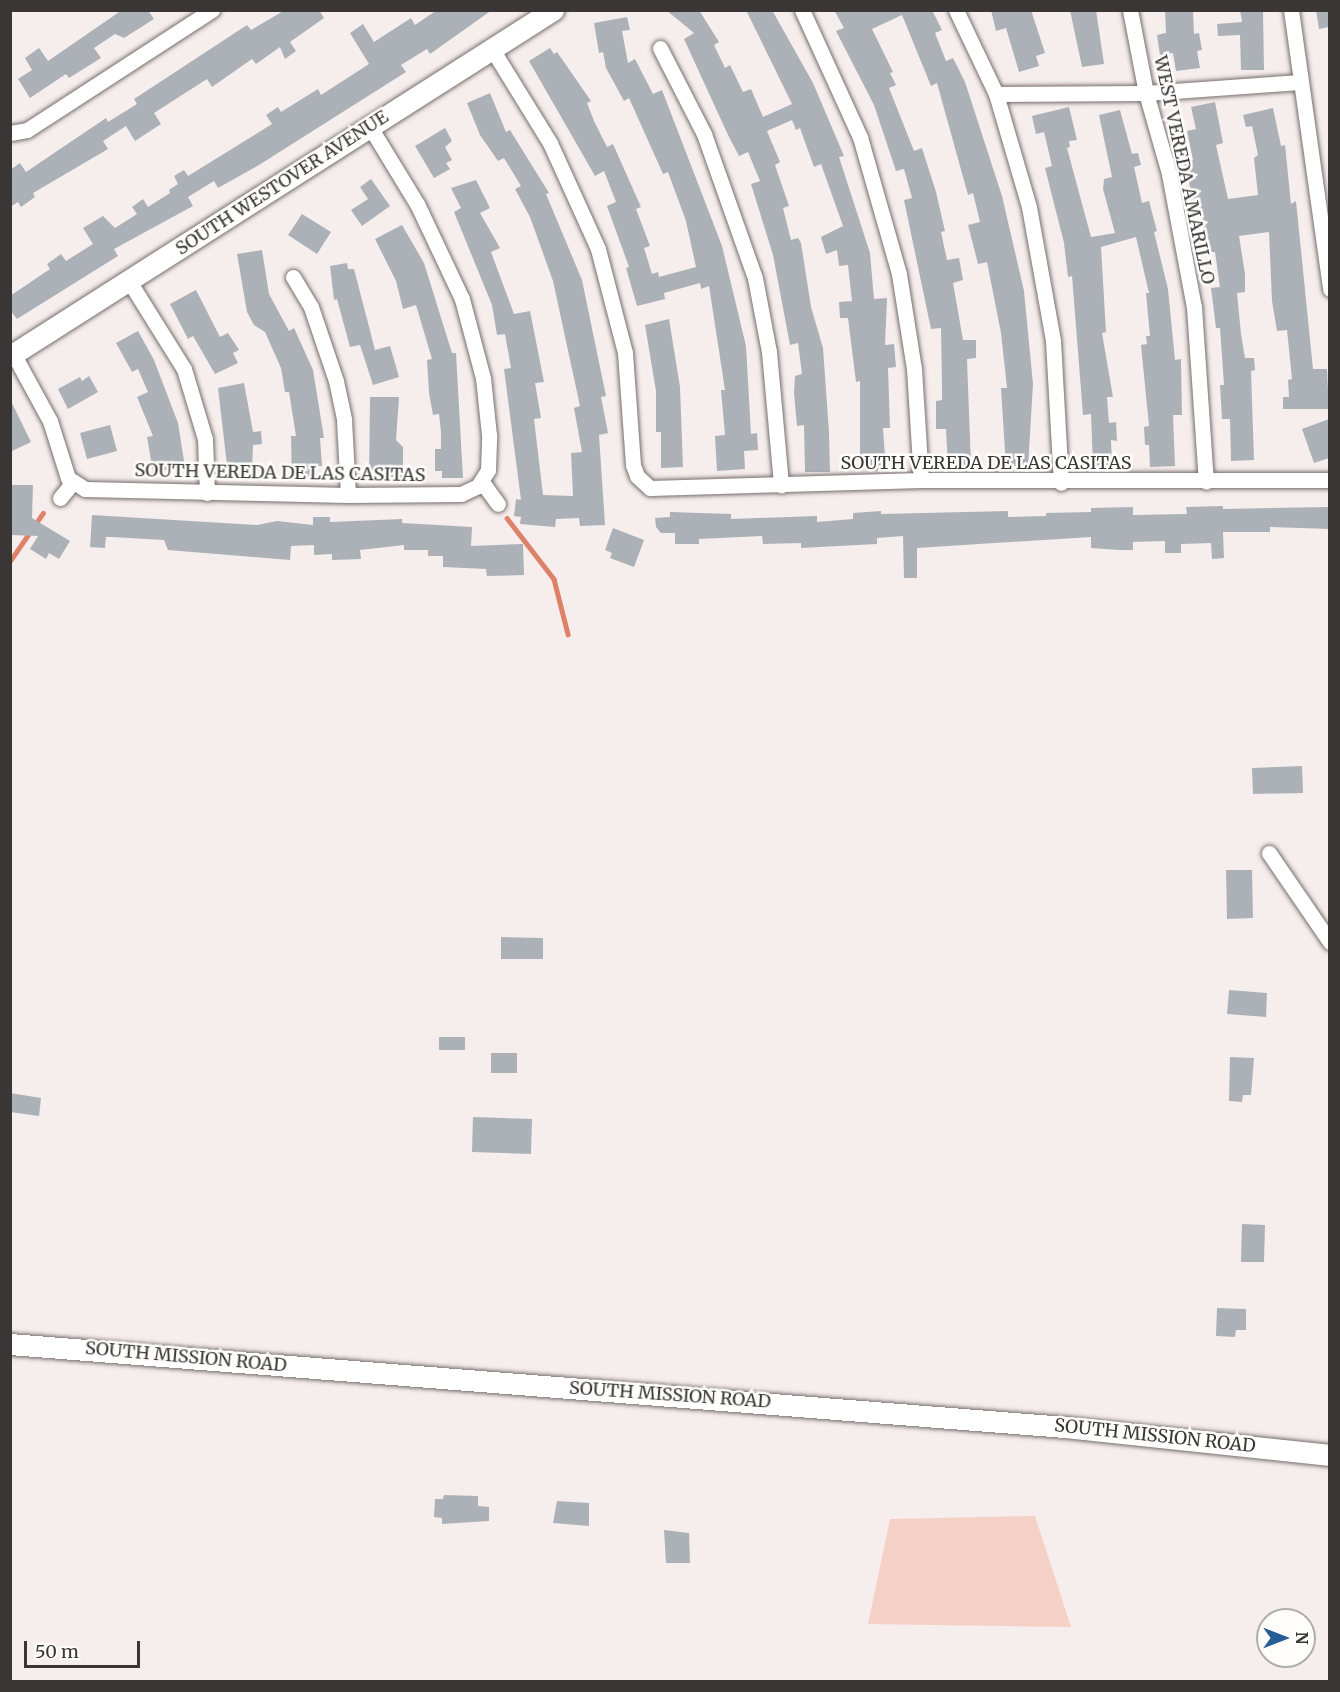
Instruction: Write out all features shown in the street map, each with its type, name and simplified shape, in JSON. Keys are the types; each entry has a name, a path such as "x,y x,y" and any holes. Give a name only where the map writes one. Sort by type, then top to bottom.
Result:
{"main road":[{"name":"SOUTH WESTOVER AVENUE","path":"12,355 553,10"},
{"name":"SOUTH MISSION ROAD","path":"10,1344 1064,1426 1329,1455"}],"street":[{"path":"10,133 27,130 212,10"},
{"path":"802,10 860,137 899,274 914,369 921,480"},
{"path":"956,10 996,94 1029,207 1044,280 1059,401 1060,483"},
{"name":"WEST VEREDA AMARILLO","path":"1130,10 1146,93 1169,174 1194,308 1206,482"},
{"path":"1291,10 1329,289"},
{"path":"660,48 704,134 755,278 769,352 781,485"},
{"name":"SOUTH VEREDA DE LAS CASITAS","path":"492,49 550,143 598,249 625,353 633,465 644,484 658,490 921,480 1060,483 1329,480"},
{"path":"996,94 1146,93 1300,82"},
{"path":"369,127 417,204 462,299 483,378 488,423 490,461 482,483 498,504"},
{"path":"293,277 311,307 336,381 344,420 348,495"},
{"path":"129,281 184,369 205,439 207,493"},
{"path":"12,355 50,421 74,484 60,498"},
{"name":"SOUTH VEREDA DE LAS CASITAS","path":"74,484 85,489 348,495 461,494 482,483"},
{"path":"1269,853 1329,942"}],"shaded area":[{"path":"1035,1516 1071,1627 868,1624 890,1519"}],"building":[{"path":"122,10 148,10 154,19 124,38 115,34 94,48 101,58 69,78 66,74 30,98 18,79 32,70 25,58 39,48 48,61"},
{"path":"285,10 319,10 324,18 290,42 296,51 285,59 280,47 256,64 252,59 212,87 207,79 154,113 161,124 135,141 126,126 103,141 108,149 33,193 35,197 21,207 18,202 10,207 10,170 20,163 26,172 106,118 108,122 137,104 134,99 247,25 251,30"},
{"path":"437,10 492,10 430,54 427,49 401,65 406,72 259,165 218,188 214,181 188,197 193,206 114,249 118,256 17,319 10,310 10,296 50,269 47,264 61,254 66,261 93,244 83,228 103,216 115,228 137,214 132,207 143,199 148,207 170,193 169,190 178,184 174,176 184,170 188,176 272,124 266,115 278,107 281,112 318,89 321,95 369,64 350,33 363,24 374,42 411,18 415,25"},
{"path":"666,10 699,10 719,42 714,45 725,68 730,65 743,92 751,89 763,117 792,104 746,10 772,10 813,83 844,156 839,157 870,253 874,299 887,298 885,345 894,344 896,367 888,368 890,428 883,428 886,470 867,471 867,461 860,462 860,381 856,382 848,318 840,318 839,302 852,301 848,265 839,266 837,250 826,254 821,237 843,226 821,164 814,167 800,128 796,130 792,120 767,131 780,162 775,165 789,206 783,208 791,240 798,238 801,243 811,307 823,348 829,432 830,472 805,472 804,425 797,426 794,393 795,376 802,374 798,343 790,345 773,255 751,184 760,181 748,152 739,156 684,39 694,33"},
{"path":"834,10 932,10 942,30 935,33 946,61 953,58 965,82 1002,196 1024,291 1033,384 1028,467 1006,467 1001,388 1007,388 1001,333 987,262 978,264 968,225 980,222 973,193 968,195 937,83 931,86 902,15 872,29 893,72 890,73 896,85 889,88 914,151 922,148 945,231 941,232 947,260 959,258 963,280 953,283 963,340 976,340 976,358 967,359 971,466 948,466 946,429 936,429 936,401 942,400 941,328 931,329 904,200 912,198 904,169 896,171 874,105 836,31 844,28"},
{"path":"991,10 1031,10 1045,53 1036,56 1039,66 1019,72 1006,28 996,31"},
{"path":"1070,10 1096,10 1104,64 1082,67"},
{"path":"1165,10 1193,10 1194,34 1199,33 1202,50 1197,51 1200,68 1176,71 1173,53 1160,55 1157,35 1166,33"},
{"path":"1240,10 1263,10 1264,70 1241,70 1240,35 1218,36 1217,24 1242,22"},
{"path":"1316,10 1329,10 1329,27 1319,29"},
{"path":"627,17 630,30 622,31 628,63 635,59 653,94 662,90 722,246 746,346 751,434 757,433 758,450 744,451 745,469 717,471 715,436 725,435 721,390 725,390 709,286 701,289 700,283 664,293 665,299 637,306 626,268 629,267 607,206 616,202 604,171 595,176 529,61 550,48 554,54 557,52 591,101 587,103 594,121 607,147 613,144 641,207 636,209 650,246 644,248 652,274 658,272 659,277 696,267 686,221 668,172 663,174 629,98 624,101 606,68 603,52 599,53 594,23"},
{"path":"490,93 506,132 510,130 549,193 546,194 582,280 606,396 601,397 608,433 599,435 605,525 580,526 579,518 556,519 555,527 520,524 521,517 514,516 516,499 521,500 504,369 511,368 505,334 497,335 492,305 454,212 461,208 451,188 476,180 490,208 480,213 500,248 491,252 514,314 530,311 544,382 535,383 541,418 534,419 543,495 573,496 571,453 582,452 574,408 580,406 553,281 530,217 515,189 521,186 504,158 498,161 480,135 467,103"},
{"path":"1215,102 1223,143 1216,145 1228,199 1258,195 1254,158 1258,155 1252,126 1246,127 1243,115 1273,108 1281,146 1285,145 1291,204 1296,201 1313,369 1327,369 1329,409 1283,409 1283,397 1289,397 1288,380 1292,379 1287,330 1277,331 1272,301 1269,232 1239,236 1245,274 1245,292 1237,293 1241,334 1245,358 1254,358 1255,370 1251,371 1254,460 1231,461 1230,419 1222,419 1220,385 1224,385 1220,328 1216,328 1211,288 1220,287 1215,252 1209,252 1199,198 1193,199 1184,162 1193,160 1187,131 1196,129 1191,107"},
{"path":"1069,107 1077,140 1069,141 1070,147 1067,148 1091,237 1115,233 1103,189 1104,179 1112,177 1099,115 1120,110 1132,154 1138,153 1141,165 1134,167 1142,203 1149,201 1157,231 1154,232 1168,289 1175,360 1181,359 1182,415 1173,415 1175,466 1150,467 1149,445 1145,445 1144,427 1149,426 1141,345 1147,344 1146,336 1150,336 1146,293 1149,293 1136,237 1101,247 1106,332 1102,333 1113,397 1107,397 1109,423 1116,422 1117,441 1111,440 1112,465 1093,466 1091,414 1083,415 1072,276 1068,277 1064,243 1045,168 1052,166 1044,132 1036,134 1032,116"},
{"path":"445,128 452,141 445,147 452,160 446,163 450,169 434,178 415,146"},
{"path":"371,179 390,206 362,226 351,210 368,199 360,187"},
{"path":"302,214 331,232 317,254 288,235"},
{"path":"402,225 424,263 452,353 456,353 463,478 442,478 442,471 435,471 435,449 441,449 441,432 439,414 433,415 429,393 427,360 432,359 416,305 403,309 396,281 375,239"},
{"path":"262,250 269,294 289,331 294,328 313,370 324,438 320,438 322,466 315,466 315,477 292,479 291,436 296,436 289,392 285,392 281,368 265,332 254,325 247,312 237,254"},
{"path":"347,263 348,269 354,269 375,350 390,346 399,377 373,385 360,345 350,347 337,299 334,300 330,266"},
{"path":"196,290 220,337 228,333 239,350 233,353 238,363 215,374 193,336 188,339 170,304"},
{"path":"669,319 680,387 683,467 661,468 661,432 656,432 656,391 645,325"},
{"path":"138,331 154,360 178,423 185,467 153,472 147,437 153,436 137,397 148,392 138,369 132,372 116,343"},
{"path":"89,376 98,392 68,409 58,389 80,377 82,381"},
{"path":"244,383 253,432 261,431 262,444 253,445 252,471 228,474 218,388"},
{"path":"370,397 399,397 396,440 403,447 403,481 369,481"},
{"path":"10,399 31,442 10,452"},
{"path":"1329,419 1329,458 1314,463 1302,429"},
{"path":"110,425 117,451 87,459 80,433"},
{"path":"10,485 33,485 32,518 70,541 59,559 49,553 46,559 30,549 38,536 10,535"},
{"path":"1223,506 1223,509 1329,507 1329,529 1270,527 1270,532 1223,532 1224,558 1212,559 1211,543 1181,544 1181,553 1165,553 1165,541 1133,542 1133,550 1119,550 1091,548 1091,537 917,548 917,578 904,578 903,536 877,538 877,544 801,548 801,543 763,544 762,536 699,539 699,544 675,544 675,533 661,533 656,527 655,518 670,517 670,512 731,514 731,519 817,516 817,522 853,519 853,513 881,511 881,514 1008,511 1008,517 1091,512 1091,508 1133,507 1133,515 1187,514 1186,507"},
{"path":"92,515 257,525 277,521 313,525 313,517 330,517 330,522 402,519 402,523 472,527 471,546 523,544 524,575 487,576 486,569 443,567 443,556 428,556 428,550 404,550 404,545 360,550 361,559 332,560 332,554 314,555 314,545 291,546 290,560 168,550 164,540 106,537 105,548 90,547"},
{"path":"613,528 644,540 634,567 610,558 612,553 605,550"},
{"path":"1302,766 1303,793 1253,794 1252,768"},
{"path":"1226,870 1252,870 1253,918 1227,919"},
{"path":"501,937 543,938 543,959 501,959"},
{"path":"1229,990 1267,993 1266,1017 1227,1014"},
{"path":"439,1037 465,1037 465,1050 439,1050"},
{"path":"491,1053 517,1053 517,1073 491,1073"},
{"path":"1230,1057 1254,1058 1251,1095 1243,1095 1242,1102 1229,1101"},
{"path":"10,1093 41,1098 39,1116 10,1112"},
{"path":"473,1117 532,1119 531,1154 472,1152"},
{"path":"1242,1224 1265,1225 1264,1262 1241,1262"},
{"path":"1217,1308 1246,1309 1246,1330 1236,1330 1235,1337 1216,1336"},
{"path":"444,1495 478,1496 478,1506 489,1507 489,1521 442,1524 442,1518 434,1517 435,1499 443,1499"},
{"path":"557,1501 589,1503 589,1526 553,1523"},
{"path":"664,1530 689,1533 690,1563 666,1563"}],"waterway":[{"path":"10,561 43,513"},
{"path":"507,518 554,579 568,634"}]}
